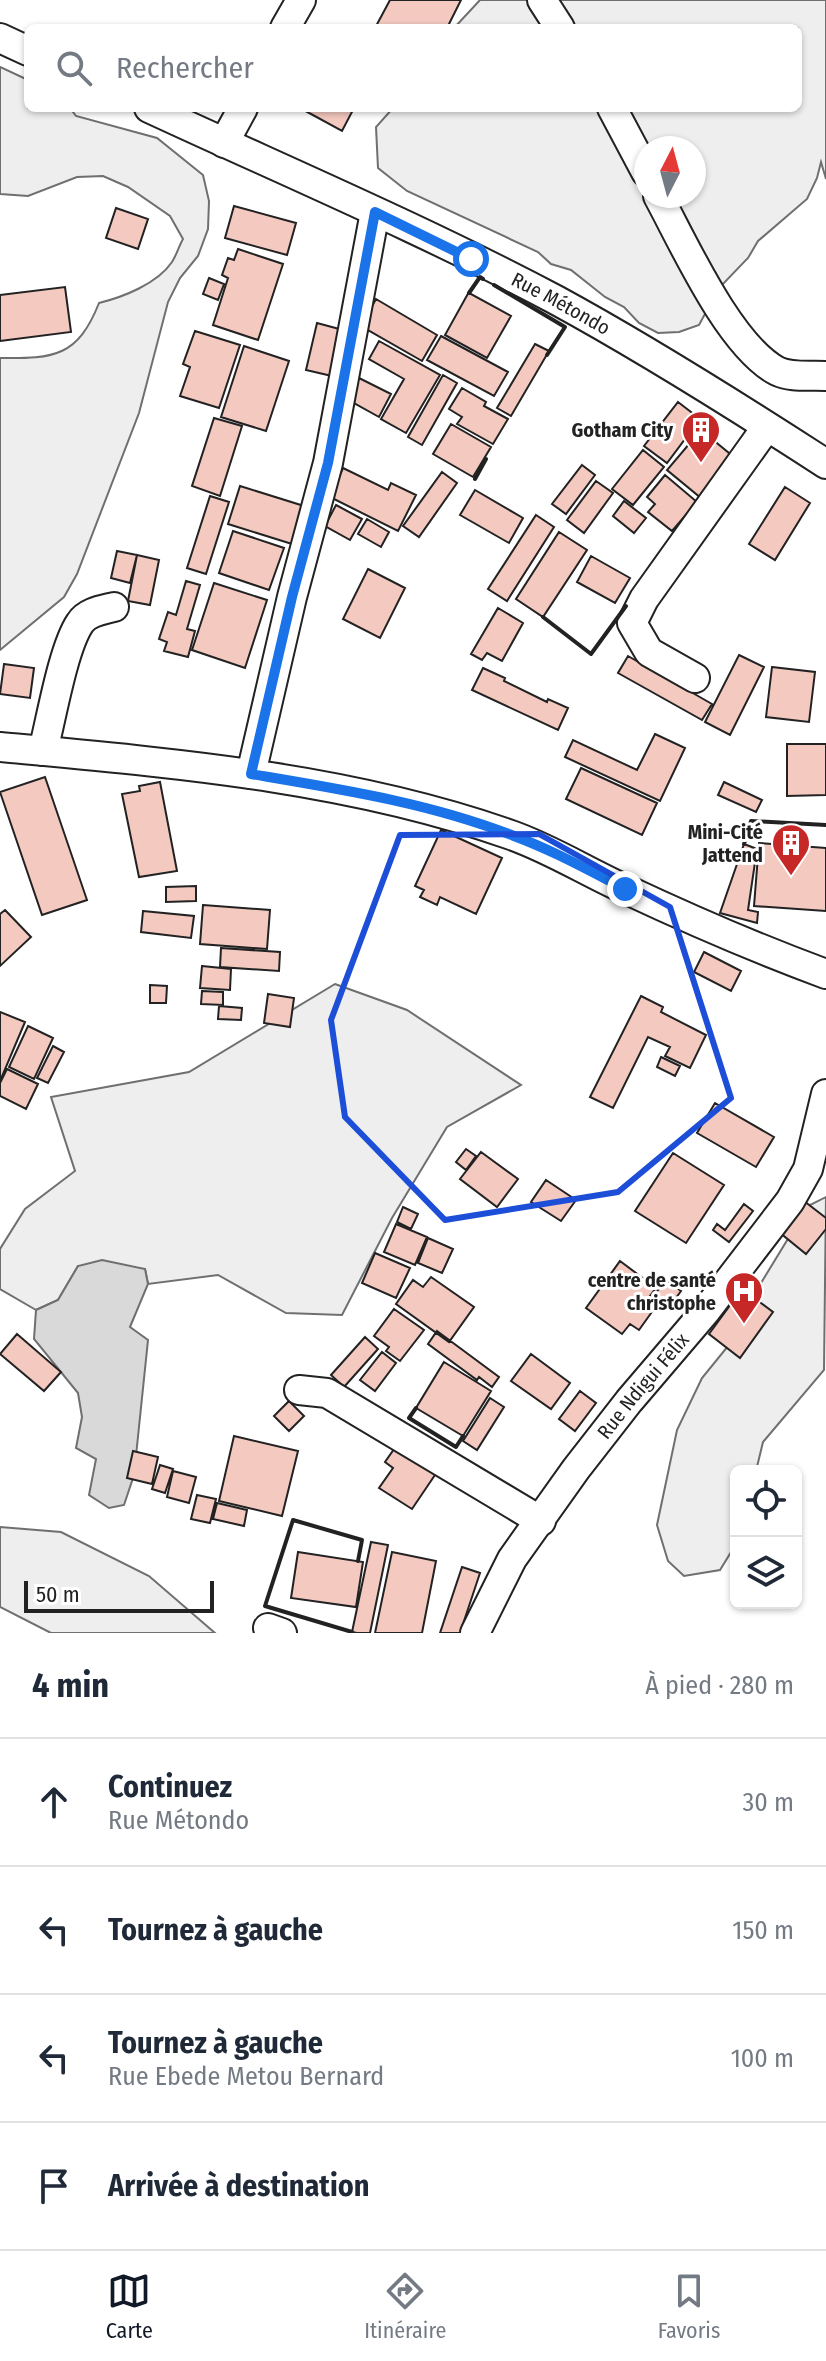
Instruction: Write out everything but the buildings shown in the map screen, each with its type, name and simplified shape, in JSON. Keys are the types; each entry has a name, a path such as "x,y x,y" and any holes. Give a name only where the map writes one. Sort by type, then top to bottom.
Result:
{"street":[{"path":"287,24 301,0"},
{"path":"542,0 557,24"},
{"path":"0,38 24,49"},
{"name":"Rue Métondo","path":"158,112 375,212 554,300 639,347 826,464"},
{"path":"224,143 241,112"},
{"path":"614,112 634,149"},
{"path":"665,208 720,309 744,343 777,371 797,376 826,376"},
{"path":"251,774 292,597 328,463 375,212"},
{"path":"695,678 649,652 632,623 644,599 766,428"},
{"path":"43,751 70,648 81,621 96,611 114,607"},
{"path":"0,747 251,774 363,792 514,835 639,895 826,974"},
{"name":"Rue Ndigui Félix","path":"475,1633 512,1559 576,1469 705,1312 790,1201 808,1169 826,1094"},
{"path":"299,1390 327,1393 541,1521"}],"highlighted area":[{"path":"539,834 670,907 731,1098 618,1192 445,1220 345,1117 331,1020 400,835"}],"shaded area":[{"path":"480,0 826,0 826,179 821,162 807,199 758,241 748,258 719,288 699,325 679,332 658,333 639,323 624,307 605,297 571,270 551,264 538,252 407,191 378,168 376,127 389,112 802,112 802,24 458,24"},
{"path":"0,67 24,78 24,112 73,112 76,116 157,138 203,175 209,201 208,229 198,256 180,278 168,302 139,413 77,574 64,597 0,650 0,358 50,355 73,344 91,321 99,303 129,293 158,277 172,262 183,239 170,216 128,187 103,176 77,177 28,196 0,194"},
{"path":"335,984 407,1010 521,1085 447,1127 392,1218 342,1315 286,1313 218,1275 148,1284 145,1269 78,1266 58,1300 36,1310 0,1289 0,1249 25,1209 75,1171 51,1097 189,1072"},
{"path":"826,1197 824,1370 763,1442 757,1465 730,1465 730,1554 720,1570 684,1576 668,1561 657,1525 677,1430 702,1378 750,1319 761,1283 808,1206"},
{"path":"102,1260 145,1269 148,1284 130,1327 148,1340 134,1475 124,1505 109,1508 89,1495 96,1459 76,1448 82,1417 78,1393 34,1339 36,1310 58,1300 78,1266"},
{"path":"0,1527 61,1532 149,1576 215,1633 51,1633 0,1607"}],"wall":[{"path":"469,293 480,277 483,279"},
{"path":"494,285 565,327 547,355"},
{"path":"475,479 486,459"},
{"path":"543,617 591,654 626,606"},
{"path":"744,844 751,821 826,825"},
{"path":"416,1408 409,1418 456,1447 463,1436"},
{"path":"352,1632 265,1606 293,1520 362,1540 358,1561"}],"place":[{"name":"Gotham City","path":"701,464"},
{"name":"Mini-Cité Jattend","path":"791,877"},
{"name":"centre de santé christophe","path":"744,1325"}],"route":[{"path":"471,259 375,212 328,463 292,597 251,774 363,792 459,818 514,835 625,889"}]}
